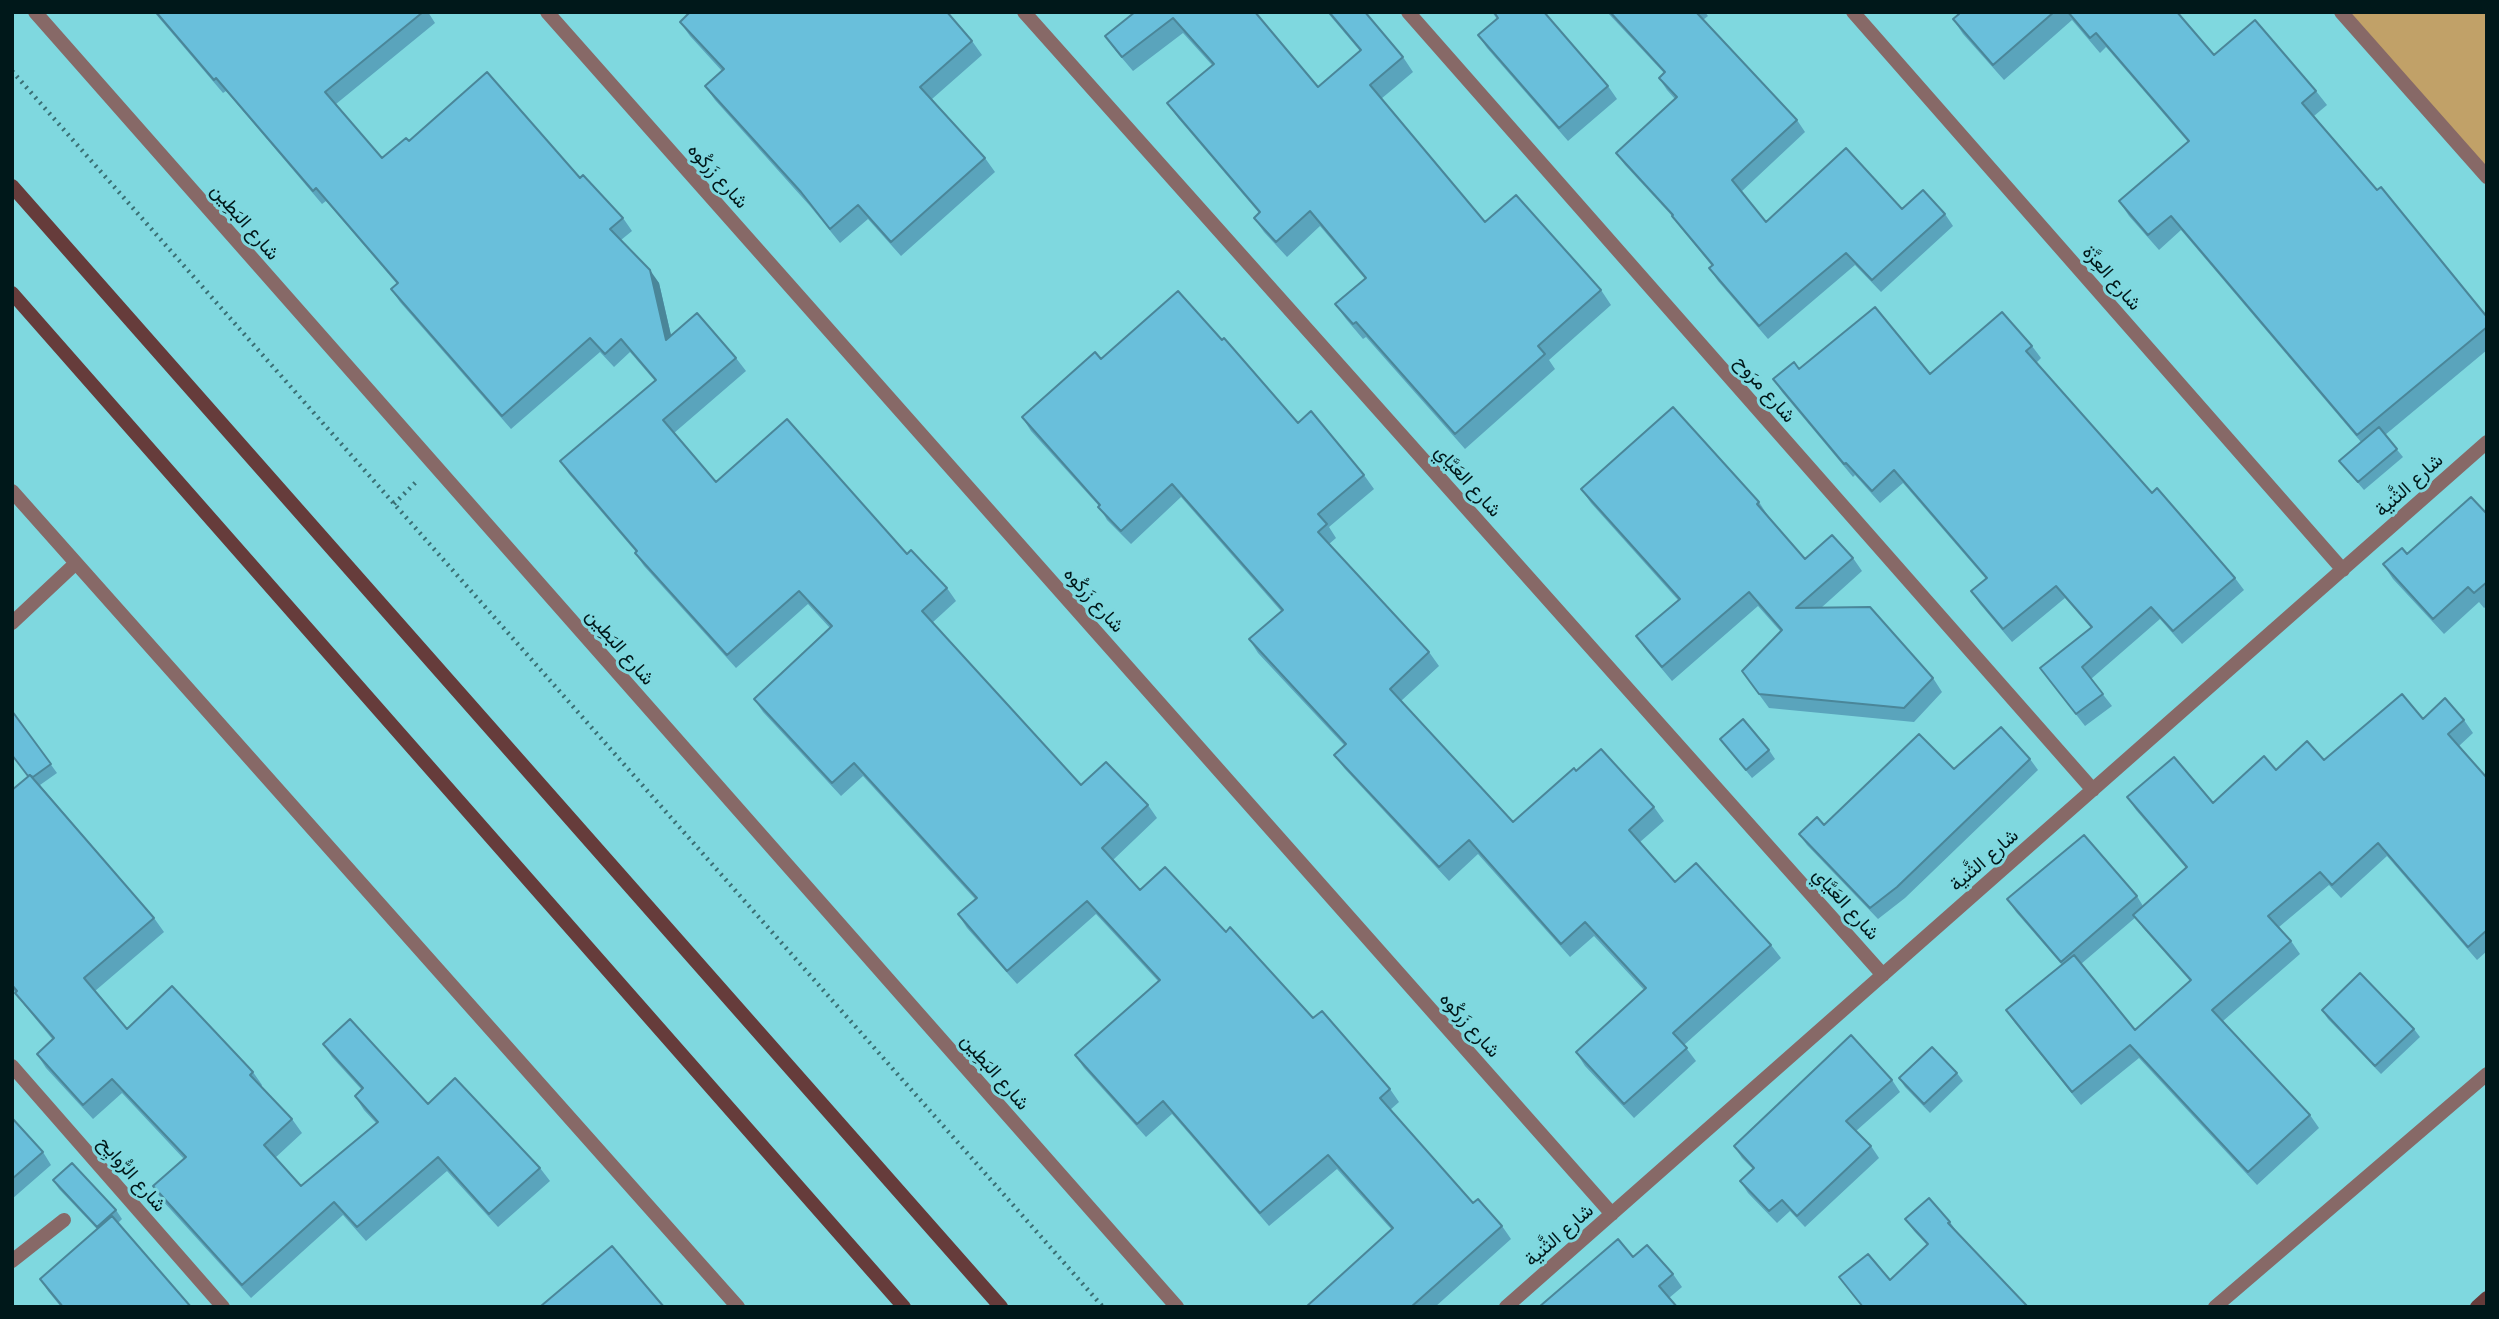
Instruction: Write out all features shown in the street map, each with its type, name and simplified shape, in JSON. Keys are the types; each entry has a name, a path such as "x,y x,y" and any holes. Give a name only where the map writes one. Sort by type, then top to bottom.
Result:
{"main road":[{"path":"12,186 1001,1307"},
{"path":"12,293 904,1307"},
{"path":"2477,1307 2487,1298"}],"street":[{"name":"شارع البَطِين","path":"34,12 1177,1307"},
{"name":"شارع زَركُوه","path":"547,12 1612,1214"},
{"name":"شارع العَيَّاي","path":"1024,12 1883,975"},
{"name":"شارع مرَوح","path":"1408,12 2093,790"},
{"name":"شارع العِزَّة","path":"1853,12 2343,570"},
{"path":"2341,12 2487,177"},
{"name":"شارع الثَّنية","path":"1506,1307 2487,442"},
{"path":"12,491 738,1307"},
{"path":"12,623 76,563"},
{"name":"شارع الرُّوايِح","path":"12,1066 223,1307"},
{"path":"2215,1307 2487,1074"},
{"path":"12,1261 64,1220"}],"path":[{"path":"12,71 1103,1307"},
{"path":"394,504 434,465"}],"shaded area":[{"path":"2348,12 2484,12 2487,16 2487,168"}],"building":[{"path":"156,12 423,12 325,92 382,158 406,138 409,141 487,72 580,178 583,175 623,218 610,229 650,270 666,340 697,313 736,358 663,420 716,482 787,419 907,554 911,550 947,588 922,611 1081,785 1106,762 1148,805 1102,848 1140,890 1165,867 1226,932 1230,927 1313,1018 1322,1011 1390,1089 1380,1098 1473,1203 1478,1199 1502,1226 1411,1307 1306,1307 1393,1228 1328,1155 1260,1213 1163,1101 1137,1124 1075,1055 1160,980 1087,901 1007,971 958,914 977,898 854,763 832,783 754,699 832,626 799,591 727,655 635,553 637,551 560,461 656,380 621,339 605,354 590,338 502,416 391,289 398,283 316,188 313,191"},
{"path":"690,12 947,12 972,41 920,87 985,158 891,242 858,205 830,229 801,192 705,86 724,69 680,22"},
{"path":"1135,12 1255,12 1318,87 1361,50 1329,12 1365,12 1403,57 1370,85 1485,222 1516,195 1601,290 1538,346 1545,354 1455,434 1356,322 1353,324 1335,304 1366,278 1310,211 1276,242 1254,218 1260,212 1167,103 1214,64 1173,18 1122,57 1105,36"},
{"path":"1494,12 1544,12 1608,86 1559,128 1478,35 1498,18"},
{"path":"1610,12 1696,12 1797,120 1732,180 1766,222 1846,148 1902,209 1923,190 1945,214 1872,280 1846,253 1759,326 1709,268 1713,265 1673,215 1616,153 1677,97 1659,78 1665,72"},
{"path":"1958,12 2054,12 1993,65 1953,19"},
{"path":"2068,12 2177,12 2214,55 2255,20 2316,91 2302,103 2377,190 2381,187 2487,317 2487,327 2357,435 2171,216 2148,235 2119,201 2189,141 2096,33 2090,38"},
{"path":"1178,291 1222,340 1224,338 1298,423 1311,411 1364,475 1318,514 1327,524 1318,532 1429,652 1390,689 1513,822 1574,768 1576,771 1601,749 1654,807 1629,830 1675,882 1696,863 1771,945 1673,1033 1687,1048 1624,1104 1576,1052 1646,988 1585,922 1561,944 1469,840 1439,867 1334,755 1346,744 1249,639 1283,610 1172,484 1121,531 1022,417 1095,352 1101,359"},
{"path":"1875,307 1930,374 2002,312 2032,346 2026,351 2152,493 2157,488 2235,578 2173,631 2151,607 2082,667 2103,694 2076,714 2040,668 2092,627 2056,586 2003,629 1971,591 1987,578 1894,470 1872,491 1846,463 1844,464 1773,379 1794,362 1799,369"},
{"path":"1673,407 1759,502 1757,504 1805,559 1832,535 1853,558 1796,608 1870,607 1933,678 1904,708 1759,694 1742,671 1782,630 1749,592 1662,667 1636,636 1680,599 1581,489"},
{"path":"2379,427 2397,449 2358,482 2339,461"},
{"path":"2471,497 2487,514 2487,582 2474,593 2468,587 2433,619 2383,564 2402,548 2407,554"},
{"path":"2402,694 2423,719 2445,698 2464,720 2448,734 2487,778 2487,930 2468,947 2378,843 2332,885 2320,872 2268,916 2291,941 2212,1010 2310,1115 2248,1172 2130,1045 2072,1092 2006,1010 2074,955 2135,1030 2191,980 2133,915 2187,867 2127,797 2174,757 2213,803 2264,756 2276,770 2307,741 2324,760"},
{"path":"12,711 51,764 33,777 28,776 12,755"},
{"path":"1743,719 1769,750 1746,770 1720,739"},
{"path":"2001,727 2030,759 1897,887 1870,908 1799,834 1817,817 1824,825 1919,734 1954,769"},
{"path":"30,775 154,918 84,978 127,1029 172,986 253,1072 250,1075 292,1119 264,1145 301,1186 378,1122 355,1096 363,1088 323,1044 350,1019 428,1104 455,1078 540,1168 489,1214 438,1157 357,1227 334,1202 242,1285 153,1186 186,1157 112,1079 83,1105 37,1054 54,1038 15,993 17,991 12,985 12,790"},
{"path":"2084,835 2137,896 2061,962 2007,899"},
{"path":"2360,973 2414,1029 2375,1066 2322,1010"},
{"path":"1851,1035 1892,1080 1846,1121 1871,1146 1797,1216 1782,1200 1769,1211 1740,1181 1754,1168 1734,1146"},
{"path":"1932,1047 1957,1073 1924,1104 1899,1078"},
{"path":"12,1118 43,1152 12,1179"},
{"path":"72,1163 116,1210 97,1227 53,1180"},
{"path":"1929,1198 1950,1222 1948,1223 2028,1307 1863,1307 1839,1277 1868,1254 1890,1280 1928,1244 1905,1219"},
{"path":"112,1216 191,1307 63,1307 40,1279"},
{"path":"1618,1239 1633,1257 1647,1245 1673,1274 1659,1286 1677,1307 1539,1307"},
{"path":"612,1246 664,1307 541,1306"}]}
